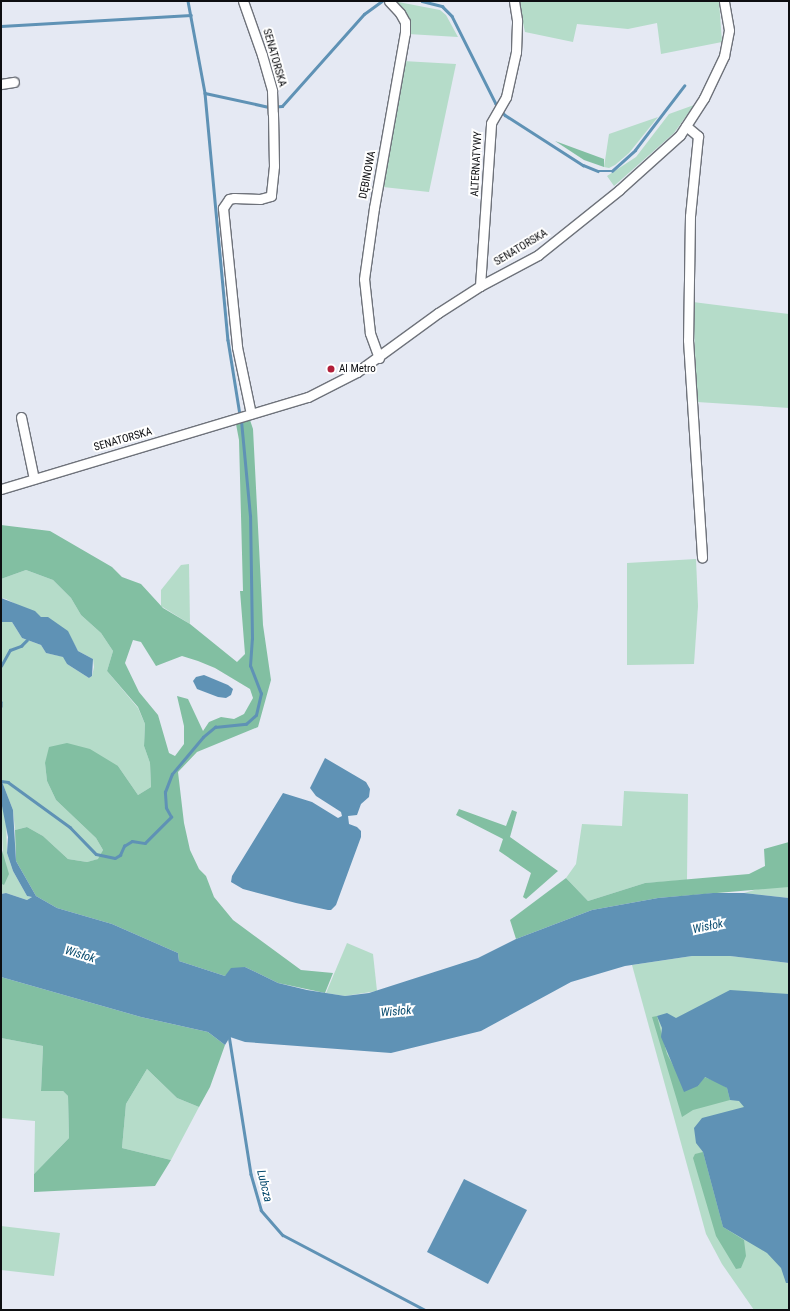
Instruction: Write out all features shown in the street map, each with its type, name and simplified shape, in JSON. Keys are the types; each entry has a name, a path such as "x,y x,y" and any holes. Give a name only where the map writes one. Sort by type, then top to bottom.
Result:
{"street":[{"name":"SENATORSKA","path":"243,1 262,55 272,102 273,114 274,166 271,196 260,199 229,199 223,208 237,348 251,414"},
{"name":"ALTERNATYWY","path":"480,286 490,132 496,114 502,106 512,74 518,36 514,1"},
{"name":"SENATORSKA","path":"1,489 308,397 379,358 438,313 480,286 550,246 659,156 686,126 704,98 724,56 729,30 724,1"},
{"name":"DĘBINOWA","path":"379,358 370,333 364,279 374,208 405,33 405,22 389,2"},
{"path":"1,84 14,82"},
{"path":"686,126 698,136 690,216 688,340 702,558"},
{"path":"21,418 34,479"}],"green space":[{"path":"393,1 440,10 446,15 458,37 408,34 407,15"},
{"path":"518,1 719,1 722,42 661,54 657,23 628,29 577,24 573,42 525,32"},
{"path":"403,61 456,64 429,192 383,187"},
{"path":"694,105 674,133 614,186 607,176 636,157 669,114"},
{"path":"658,117 629,153 615,165 609,168 604,167 609,134"},
{"path":"555,141 604,159 604,167 584,160"},
{"path":"693,302 789,314 789,408 697,402"},
{"path":"250,420 253,429 263,625 271,680 258,727 197,752 178,772 184,823 190,850 199,869 206,876 214,897 233,920 301,970 333,973 325,993 278,983 245,967 225,976 179,961 178,953 112,924 57,908 36,896 16,861 15,830 27,827 43,836 68,859 87,862 98,859 103,850 96,838 56,800 47,781 45,763 49,747 67,743 90,749 118,766 138,795 151,787 150,763 144,746 145,724 138,707 107,671 113,651 101,633 81,615 71,598 53,580 26,570 1,579 1,525 50,531 112,567 122,577 141,584 163,608 190,624 237,662 245,654 240,591 243,591 239,440 236,424","holes":["133,640 141,642 156,666 182,656 215,668 250,689 253,698 244,714 234,719 221,717 209,722 203,731 188,699 177,696 184,726 184,744 175,756 169,753 158,715 139,692 125,663"]},
{"path":"696,559 698,606 694,664 627,665 627,563"},
{"path":"189,564 190,624 161,606 161,590 181,565"},
{"path":"26,570 53,580 71,598 81,615 101,633 113,651 107,671 138,708 145,724 144,746 150,763 151,787 138,795 118,766 45,763 47,781 56,800 96,838 103,850 99,859 87,862 68,859 43,836 27,827 15,830 13,810 1,779 1,622 12,622 22,638 41,645 46,653 64,657 67,664 89,678 92,676 94,667 93,659 78,651 67,631 48,618 41,617 6,599 1,598 1,579"},
{"path":"624,791 688,794 687,880 645,883 588,901 566,878 576,864 582,824 622,826"},
{"path":"1,801 6,819 7,853 13,871 27,896 32,897 27,900 6,893 1,894 1,884 4,885"},
{"path":"459,809 506,826 512,810 517,812 510,837 558,871 526,899 523,897 531,873 499,851 503,839 456,815"},
{"path":"789,842 789,887 658,898 592,910 516,939 510,920 566,878 588,901 645,883 749,874 765,866 764,849"},
{"path":"1,847 9,874 4,885 1,884"},
{"path":"765,887 789,887 789,898 744,893"},
{"path":"347,943 373,954 377,991 345,996 326,993"},
{"path":"692,956 730,956 789,963 789,1310 754,1310 722,1264 706,1234 632,965"},
{"path":"1,977 141,1017 208,1032 225,1045 210,1087 199,1107 177,1098 147,1069 126,1104 122,1148 171,1160 155,1186 34,1192 34,1174 69,1138 68,1096 63,1091 41,1091 43,1046 1,1038"},
{"path":"657,1016 667,1054 674,1067 698,1086 704,1077 718,1082 727,1088 730,1100 693,1110 682,1117 652,1017"},
{"path":"1,1038 43,1046 41,1091 63,1091 68,1096 69,1138 34,1174 35,1121 1,1118"},
{"path":"147,1069 177,1098 199,1107 171,1160 122,1148 126,1104"},
{"path":"703,1152 723,1227 744,1240 746,1256 741,1268 736,1269 716,1236 693,1158 695,1154"},
{"path":"1,1226 60,1233 54,1276 1,1270"}],"water":[{"path":"1,598 35,611 41,617 48,617 68,631 78,651 93,659 92,676 89,678 67,664 63,657 46,653 41,645 22,638 12,622 1,622"},
{"path":"204,675 228,685 233,689 231,695 226,698 218,697 197,689 193,681 196,677"},
{"path":"325,758 366,782 370,789 369,797 361,804 357,815 348,816 349,824 357,827 361,831 361,837 336,905 331,910 328,910 296,903 243,889 231,882 232,876 283,793 312,802 338,818 342,816 341,812 316,796 310,788"},
{"name":"Wisłok","path":"1,779 13,810 16,861 36,896 57,908 112,924 178,953 179,961 225,976 231,968 245,967 278,983 307,990 345,996 369,993 478,958 516,939 592,910 658,898 713,893 744,893 789,898 789,963 730,956 692,956 625,966 571,982 481,1031 391,1053 245,1042 230,1037 225,1045 208,1032 141,1017 1,977 1,894 6,893 27,900 32,897 27,896 13,871 7,853 8,837 1,801"},
{"path":"730,990 789,994 789,1283 786,1283 781,1268 767,1253 723,1227 703,1152 696,1143 694,1128 702,1118 744,1107 739,1101 730,1100 727,1088 705,1077 698,1086 684,1092 661,1037 662,1028 657,1016 667,1013 676,1018"},
{"path":"464,1179 527,1210 488,1284 427,1252"}],"waterway":[{"path":"188,1 205,93 228,340 240,415"},
{"path":"205,93 269,107 282,106 364,14 382,1"},
{"path":"422,1 442,6 452,16 496,104 505,115 583,165 598,171 612,171 635,150 684,86"},
{"path":"1,26 191,15"},
{"path":"1,781 8,782 70,827 96,854 115,858 120,855 124,846 132,841 145,843 171,817 166,808 165,792 172,774 203,737 215,727 246,724 256,715 261,694 250,666 252,639 250,516 241,420"},
{"path":"1,666 10,650 21,646 27,640"},
{"name":"Lubcza","path":"229,1035 251,1174 261,1210 283,1235 425,1310"}],"place":[{"name":"Al Metro","path":"331,369"}]}
